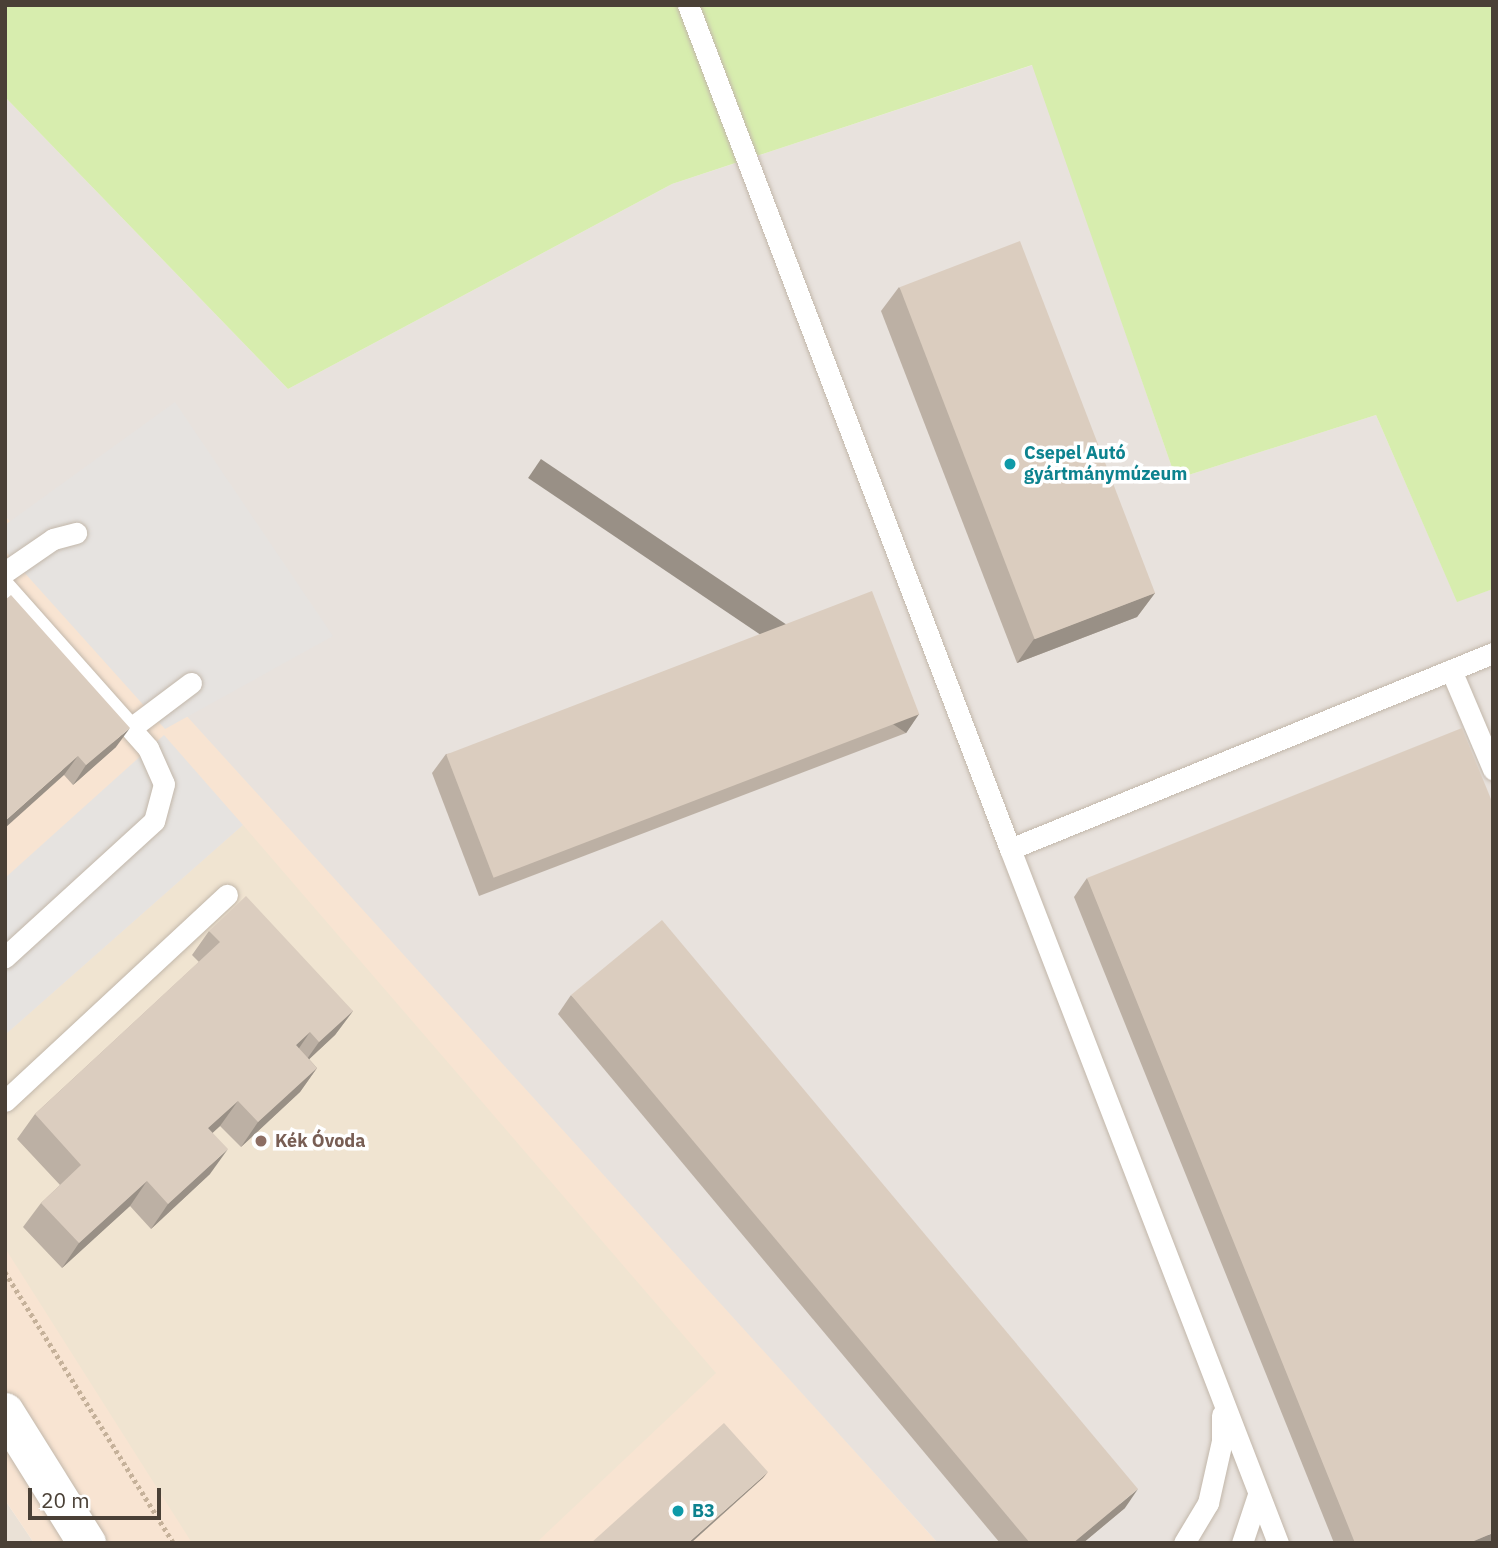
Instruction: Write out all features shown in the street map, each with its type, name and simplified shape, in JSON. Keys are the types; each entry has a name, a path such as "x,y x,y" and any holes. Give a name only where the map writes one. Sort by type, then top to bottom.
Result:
{"street":[{"path":"5,1412 87,1543"}],"lane":[{"path":"688,5 1222,1403 1278,1543"},
{"path":"5,572 53,539 76,533"},
{"path":"5,587 148,748 163,784 154,821 5,957"},
{"path":"1010,849 1493,653"},
{"path":"1451,670 1493,769"},
{"path":"131,728 191,683"},
{"path":"5,1101 227,895"},
{"path":"1184,1543 1208,1503 1222,1441 1222,1403"},
{"path":"1242,1543 1258,1495"}],"path":[{"path":"5,1272 174,1543"}],"shaded area":[{"path":"1033,65 1176,479 1376,415 1457,601 1493,589 1493,1543 938,1543 5,516 5,97 288,389 672,184"},
{"path":"175,402 333,636 165,729 5,551 5,525"},
{"name":"Kék Óvoda","path":"5,516 938,1543 34,1543 5,1500"},
{"path":"164,735 243,825 5,1035 5,878"},
{"name":"Kék Óvoda","path":"243,825 716,1373 536,1543 192,1543 5,1248 5,1035"},
{"path":"5,1500 13,1512 34,1543 5,1543"}],"green space":[{"path":"5,5 1493,5 1493,589 1457,602 1376,415 1176,479 1032,65 672,184 288,389 5,97"}],"building":[{"name":"Csepel Autó gyártmánymúzeum","path":"1020,241 1155,593 1035,639 900,287"},
{"path":"872,591 919,714 494,878 446,754"},
{"path":"11,595 130,728 86,765 78,756 5,821 5,600"},
{"path":"1462,728 1493,804 1493,1533 1469,1543 1355,1543 1087,878"},
{"path":"246,896 353,1011 319,1042 310,1032 296,1045 317,1068 258,1122 238,1101 208,1128 228,1149 168,1204 147,1181 79,1243 41,1203 81,1165 35,1114 220,942 209,931"},
{"path":"662,920 1138,1489 1073,1543 1030,1543 571,995"},
{"name":"B3","path":"724,1423 768,1472 688,1543 591,1543"}],"place":[{"name":"Csepel Autó gyártmánymúzeum","path":"1010,464"},
{"name":"Kék Óvoda","path":"261,1141"},
{"name":"B3","path":"678,1511"}]}
